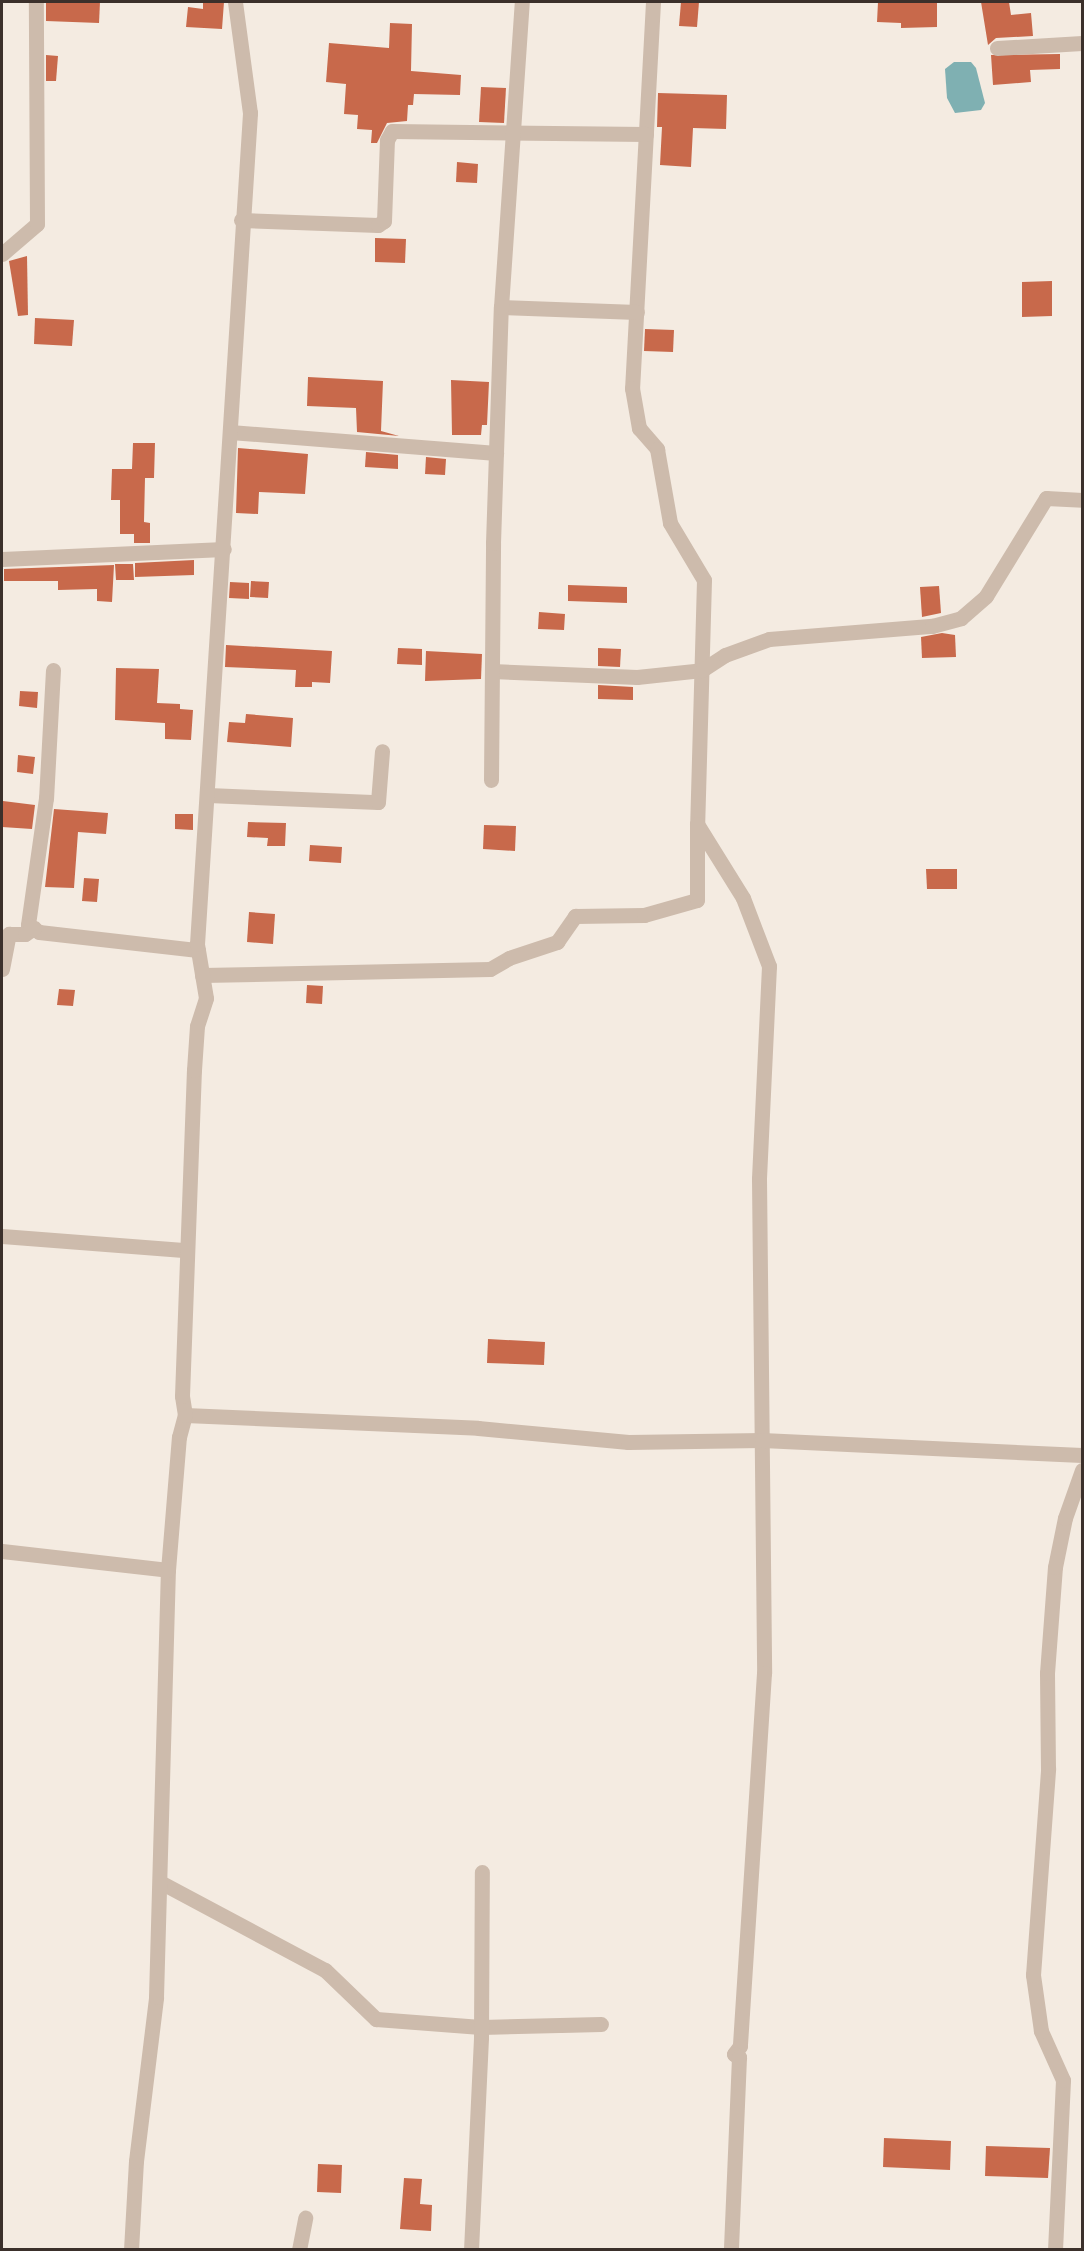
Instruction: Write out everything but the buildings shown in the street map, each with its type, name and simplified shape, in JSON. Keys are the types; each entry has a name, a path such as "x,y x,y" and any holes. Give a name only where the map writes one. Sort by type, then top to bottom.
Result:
{"street":[{"path":"2,254 38,224 36,2"},
{"path":"132,2250 136,2161 156,1997 168,1570 179,1437 185,1415 182,1396 186,1250 197,1026 206,998 198,950 250,112 235,2"},
{"path":"491,780 496,453 501,307 522,2"},
{"path":"202,975 490,969 557,942 575,915 645,915 697,900 704,580 670,523 657,449 639,428 632,388 653,2"},
{"path":"997,48 1083,44"},
{"path":"242,220 378,225 384,221 387,140 392,131 512,135 646,134"},
{"path":"501,307 637,312"},
{"path":"230,432 496,453"},
{"path":"492,671 637,677 702,670 725,655 769,639 932,626 961,618 986,596 1046,498 1083,501"},
{"path":"2,559 224,549"},
{"path":"53,670 46,798 28,925 34,928 198,950"},
{"path":"208,795 378,802 382,751"},
{"path":"697,824 743,898 769,966 759,1179 764,1673 740,2046 734,2054 739,2057 731,2250"},
{"path":"2,969 9,934 24,934 34,928"},
{"path":"2,1236 186,1250"},
{"path":"185,1415 478,1428 628,1442 762,1440 1083,1455"},
{"path":"1055,2250 1063,2080 1041,2031 1033,1975 1048,1769 1047,1673 1055,1567 1065,1518 1083,1470"},
{"path":"2,1551 168,1570"},
{"path":"471,2250 481,2027 482,1872"},
{"path":"160,1882 325,1970 376,2019 481,2027 601,2024"},
{"path":"299,2250 305,2218"}],"water":[{"path":"954,62 971,62 976,68 985,103 981,110 955,113 947,98 945,69"}]}
